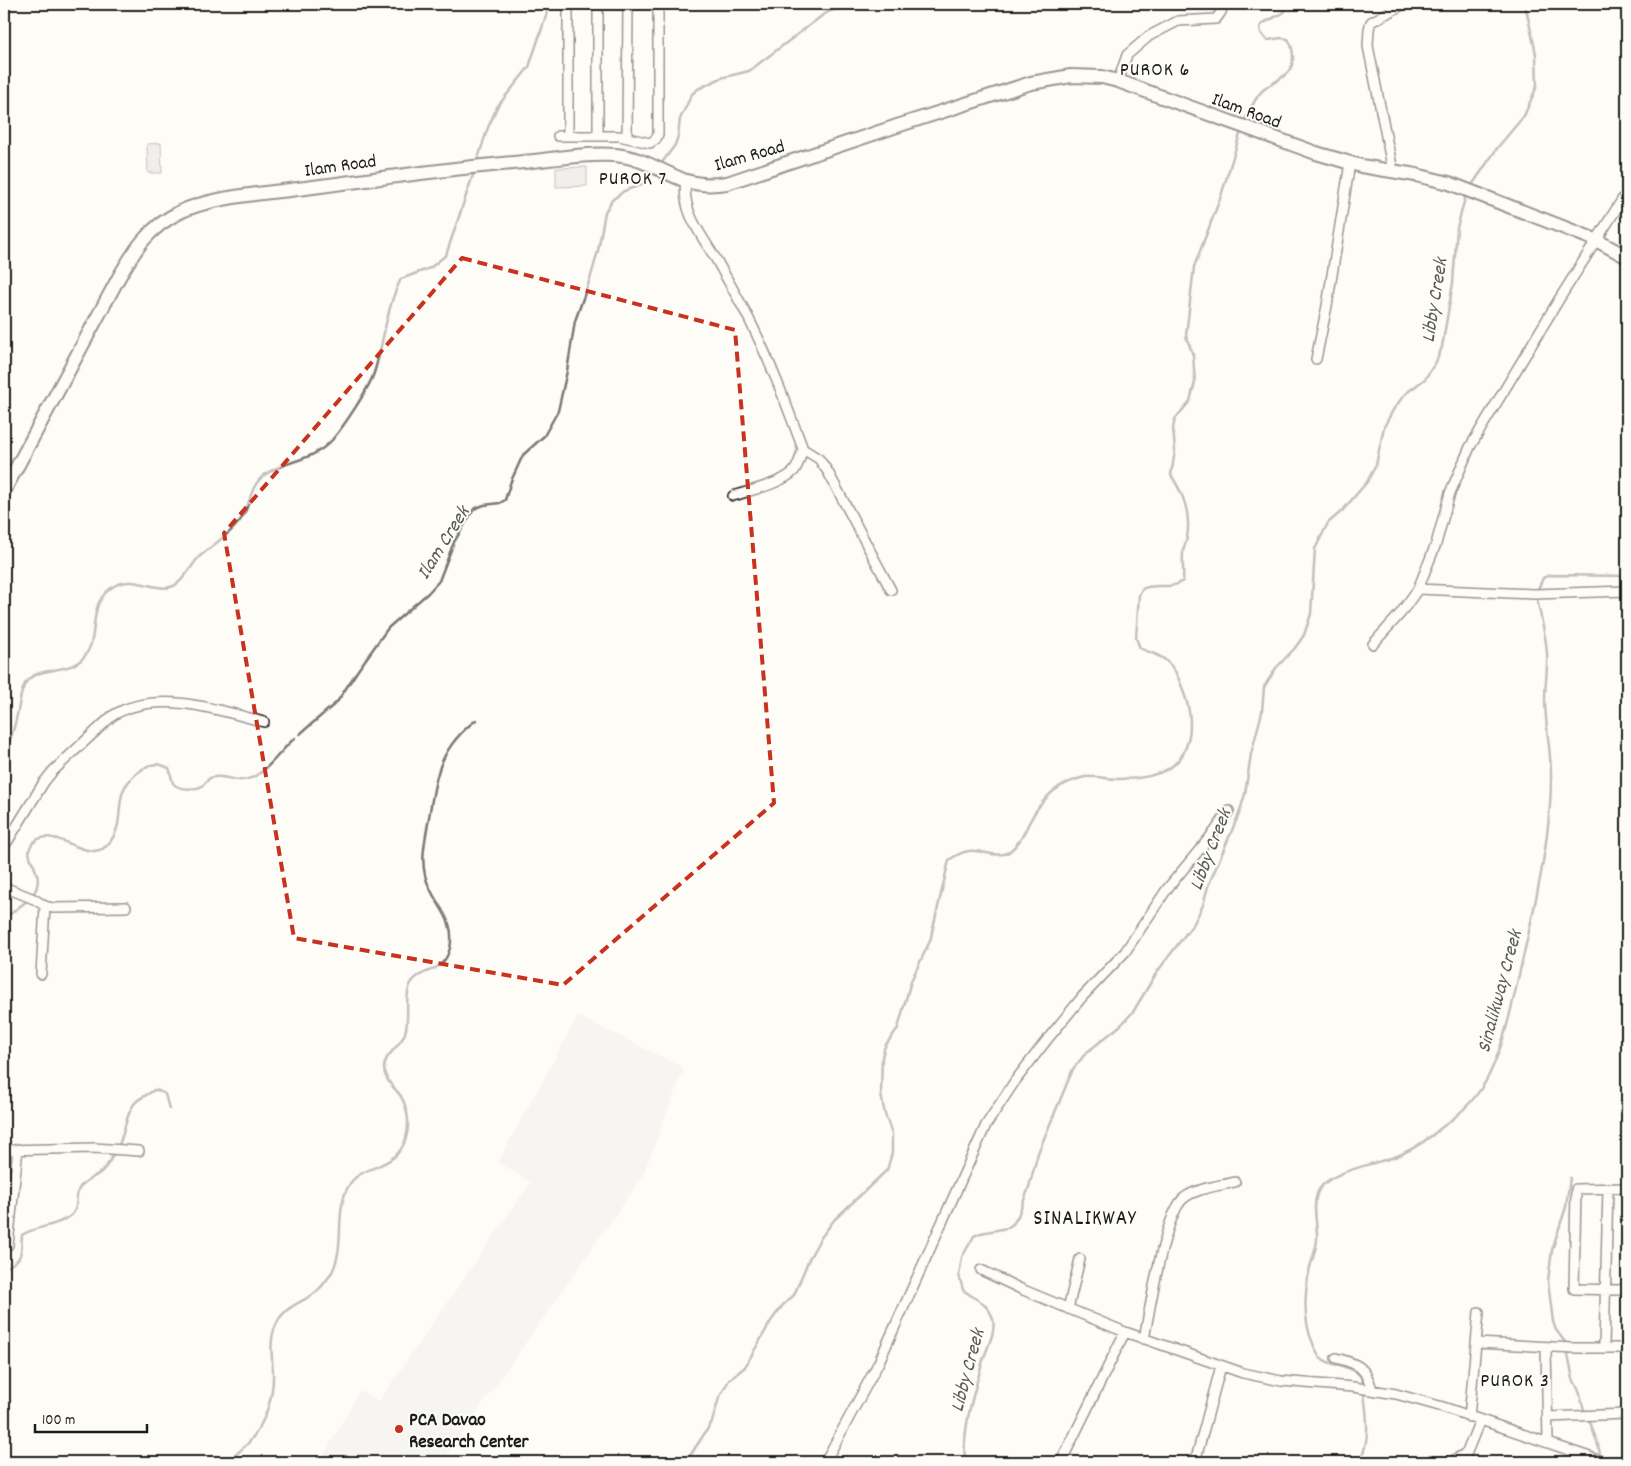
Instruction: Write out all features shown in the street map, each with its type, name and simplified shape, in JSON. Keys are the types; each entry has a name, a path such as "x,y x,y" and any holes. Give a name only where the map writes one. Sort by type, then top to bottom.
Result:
{"street":[{"path":"568,136 568,10 571,4"},
{"path":"598,4 598,136"},
{"path":"627,137 628,4"},
{"path":"558,136 627,137 650,143 656,139 658,134 658,4"},
{"path":"1118,81 1127,55 1142,41 1178,20 1216,19 1221,12 1223,4"},
{"path":"1393,171 1372,73 1368,37 1371,22 1404,4"},
{"name":"Ilam Road","path":"4,491 119,277 138,246 157,226 181,212 217,201 340,183 468,167 587,156 614,155 628,157 642,161 686,181 718,185 1051,78 1087,76 1118,81 1276,140 1350,163 1449,183 1596,240 1627,257"},
{"path":"1316,359 1327,306 1350,163"},
{"path":"686,181 686,200 691,217 750,321 772,370 802,449 818,459 828,472 891,590"},
{"path":"1373,644 1400,614 1418,589 1436,544 1450,494 1470,447 1627,192"},
{"path":"732,496 785,478 796,467 802,449"},
{"path":"1418,589 1534,594 1627,591"},
{"path":"4,847 44,782 53,771 112,716 120,711 147,704 173,702 203,705 264,722"},
{"path":"825,1462 878,1364 986,1125 1015,1081 1046,1041 1083,996 1125,952 1167,889 1215,832 1229,812"},
{"path":"4,887 34,899 44,906 60,908 126,907"},
{"path":"41,974 44,906"},
{"path":"4,1150 94,1148 139,1151"},
{"path":"8,1245 18,1150"},
{"path":"1144,1339 1166,1233 1172,1214 1183,1198 1235,1182"},
{"path":"1604,1348 1608,1188"},
{"path":"1627,1188 1576,1189 1574,1290 1620,1290 1627,1287"},
{"path":"1068,1309 1080,1259"},
{"path":"981,1270 1125,1332 1221,1366 1263,1378 1372,1389 1421,1400 1604,1462"},
{"path":"1470,1417 1479,1312"},
{"path":"1061,1462 1125,1332"},
{"path":"1476,1343 1546,1348 1627,1348"},
{"path":"1546,1348 1548,1442"},
{"path":"1336,1358 1360,1366 1369,1379 1372,1389"},
{"path":"1195,1462 1221,1366"},
{"path":"1548,1417 1627,1414"},
{"path":"1462,1462 1480,1420"},
{"path":"1452,1462 1466,1453"}],"highlighted area":[{"path":"462,258 735,330 774,803 563,985 294,938 224,533"}],"shaded area":[{"path":"161,143 162,173 148,173 147,144"},
{"path":"587,167 587,186 556,187 556,168"},
{"path":"578,1016 684,1068 642,1177 442,1462 320,1462 360,1390 379,1401 531,1182 498,1162"}],"waterway":[{"path":"477,162 487,130 497,107 529,67 550,4"},
{"path":"1244,122 1259,94 1290,70 1293,58 1288,39 1268,40 1262,35 1260,29 1262,24 1285,11 1285,4"},
{"name":"Libby Creek","path":"1472,185 1498,147 1524,116 1537,86 1536,54 1525,4"},
{"name":"Ilam Creek","path":"661,164 675,145 680,119 692,94 698,89 721,78 749,71 823,15 830,11 853,5"},
{"path":"686,1462 712,1422 719,1398 729,1380 745,1367 771,1321 783,1305 794,1295 809,1259 820,1239 834,1220 887,1170 892,1153 892,1134 881,1095 882,1057 885,1046 898,1028 911,981 930,941 949,860 963,852 969,851 1000,855 1010,851 1020,840 1043,801 1060,786 1085,777 1129,779 1149,776 1167,769 1175,763 1182,756 1186,747 1190,731 1190,716 1179,680 1169,663 1161,657 1140,648 1136,638 1139,595 1142,589 1147,587 1168,586 1183,581 1183,551 1187,538 1188,521 1183,497 1171,475 1175,451 1173,428 1175,419 1190,401 1195,382 1193,355 1186,336 1194,267 1221,196 1241,131"},
{"path":"4,755 13,731 21,693 26,682 38,673 70,666 78,663 84,657 92,639 100,600 106,592 124,582 165,588 172,587 178,583 199,557 239,522 246,511 253,490 263,476 280,466 315,453 337,434 361,398 374,373 392,302 401,279 430,268 446,255 474,172"},
{"name":"Ilam Creek","path":"300,734 337,702 388,628 439,581 454,542 474,509 505,500 523,455 544,436 558,411 575,321 598,251 605,212 612,200 624,191 641,185 655,172"},
{"name":"Libby Creek","path":"965,1462 967,1423 994,1324 988,1309 963,1290 959,1275 962,1257 974,1236 1007,1228 1013,1224 1029,1187 1038,1153 1073,1069 1086,1053 1121,1025 1133,1012 1157,972 1194,923 1203,905 1208,886 1239,814 1245,794 1251,754 1262,712 1264,687 1276,668 1295,648 1304,635 1311,614 1315,549 1328,523 1343,510 1367,482 1376,465 1384,427 1393,410 1405,394 1425,379 1436,362 1442,347 1453,283 1457,228 1465,198"},
{"name":"Sinalikway Creek","path":"1538,589 1543,578 1550,575 1627,576"},
{"name":"Sinalikway Creek","path":"1364,1386 1357,1373 1332,1364 1320,1357 1315,1350 1310,1336 1306,1318 1306,1293 1317,1240 1315,1211 1317,1194 1322,1186 1341,1173 1393,1158 1423,1142 1468,1105 1479,1092 1494,1065 1510,1014 1535,904 1548,830 1551,772 1545,699 1547,653 1537,598"},
{"path":"227,1462 250,1441 268,1409 273,1381 272,1336 279,1319 287,1310 318,1290 332,1272 338,1251 342,1207 348,1187 361,1174 394,1157 401,1149 406,1138 408,1116 403,1100 386,1077 385,1063 405,1033 407,996 410,985 414,979 442,963 447,957 450,948 451,937 447,918 432,894 425,875 424,849 433,792 440,766 453,742 476,720"},
{"name":"Ilam Creek","path":"32,896 37,887 38,880 29,854 33,843 42,838 51,837 82,849 92,851 102,849 110,842 117,829 121,797 125,786 142,769 158,764 168,767 173,783 178,787 187,789 199,787 214,777 249,779 271,764 295,738"},
{"name":"Ilam Creek","path":"4,919 28,900"},
{"path":"118,1147 131,1109 138,1100 157,1090 165,1094 169,1109"},
{"path":"4,1269 18,1259 21,1252 22,1235 58,1223 73,1214 80,1187 104,1169 113,1155"},
{"path":"1565,1342 1556,1330 1553,1322 1548,1281 1552,1250 1566,1207 1570,1178"},
{"path":"1568,1354 1573,1379 1579,1391 1584,1410"},
{"name":"Sinalikway Creek","path":"1359,1462 1367,1437 1364,1393"},
{"path":"1589,1419 1600,1454"}],"place":[{"name":"PCA Davao Research Center","path":"399,1429"}],"district":[{"name":"PUROK 6","path":"1155,68"},
{"name":"PUROK 7","path":"633,177"},
{"name":"SINALIKWAY","path":"1085,1217"},
{"name":"PUROK 3","path":"1515,1379"}]}
